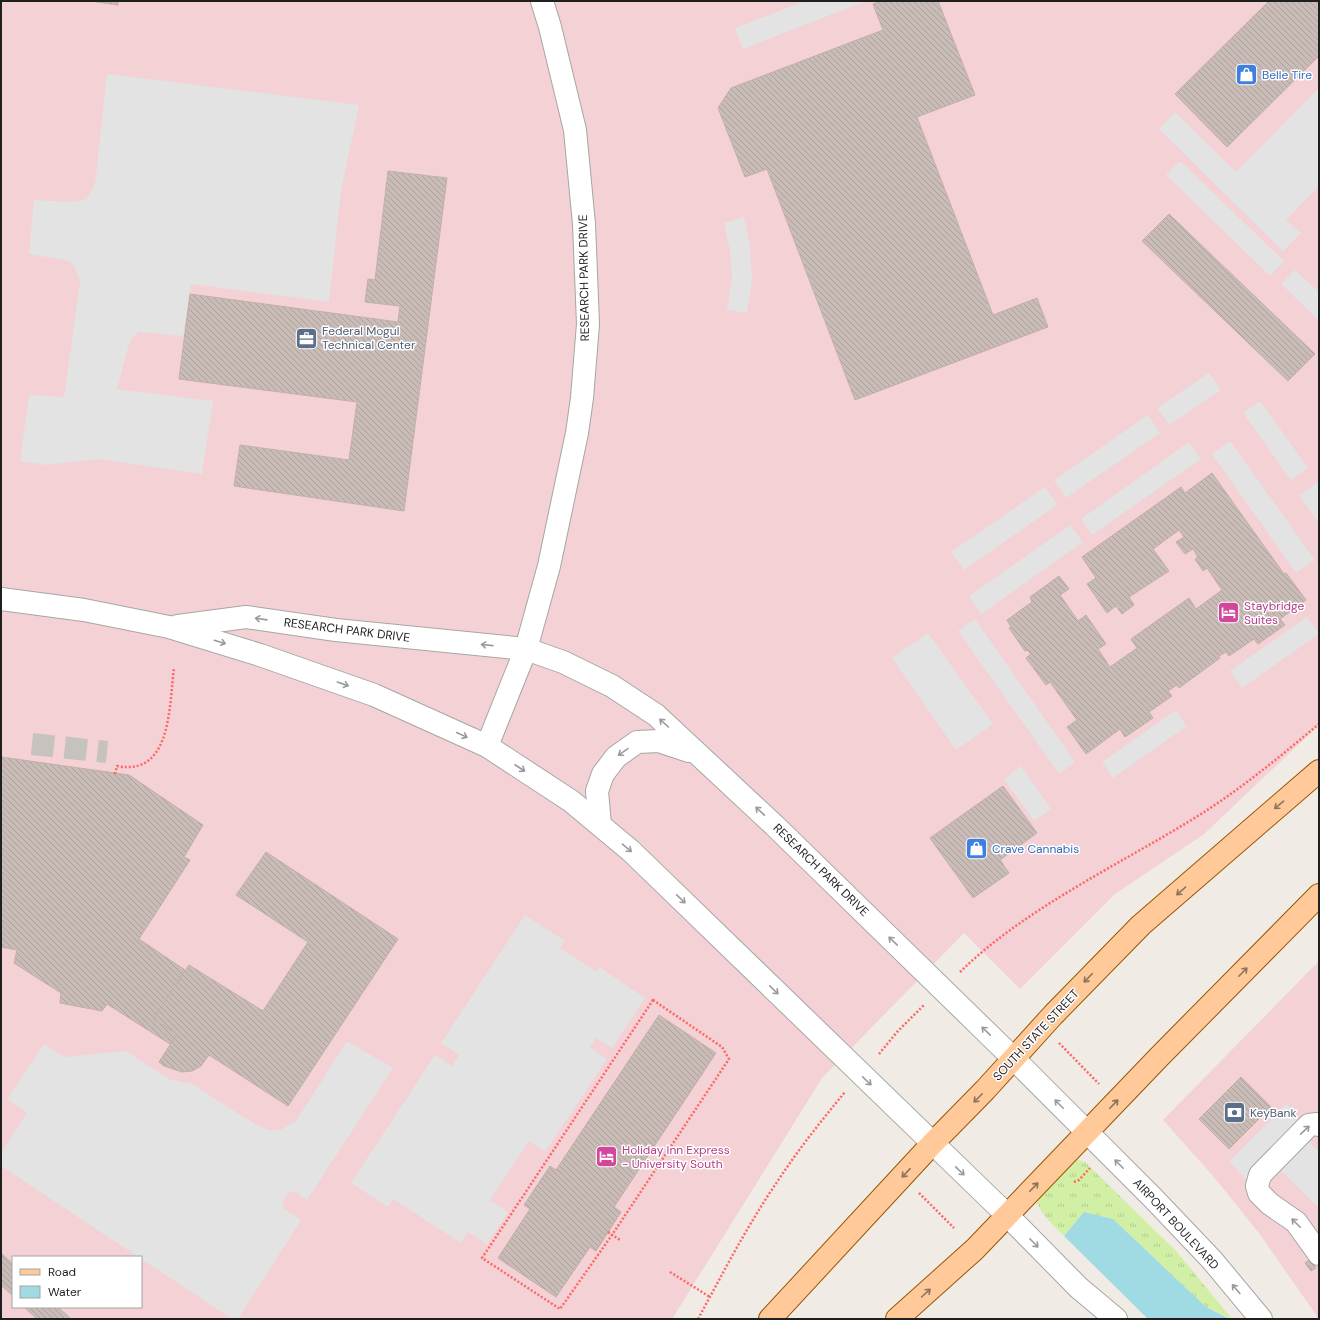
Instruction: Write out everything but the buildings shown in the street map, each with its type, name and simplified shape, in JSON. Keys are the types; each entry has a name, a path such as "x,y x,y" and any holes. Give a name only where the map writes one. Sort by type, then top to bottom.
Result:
{"main road":[{"name":"SOUTH STATE STREET","path":"770,1319 932,1144 1014,1059 1053,1015 1141,925 1314,778"},
{"path":"897,1319 975,1249 1087,1132 1319,895"},
{"path":"785,1319 844,1240"}],"street":[{"name":"RESEARCH PARK DRIVE","path":"487,746 526,649 549,566 576,440 582,398 588,324 584,224 575,130 552,34 542,1"},
{"name":"RESEARCH PARK DRIVE","path":"1,599 84,610 169,627 260,655 374,695 487,746 571,801 631,851 932,1144"},
{"name":"RESEARCH PARK DRIVE","path":"169,627 246,617 336,630 526,649 563,662 612,686 656,715 774,824 1087,1132"},
{"path":"600,825 597,791 603,774 621,753 637,742 659,741 699,755"},
{"path":"1319,1125 1309,1125 1260,1175 1257,1186 1259,1193 1270,1204 1296,1222 1319,1254"},
{"name":"AIRPORT BOULEVARD","path":"1087,1132 1212,1260 1261,1319"},
{"path":"932,1144 1007,1215 1079,1288 1116,1319"}],"path":[{"path":"115,774 116,766 129,768 152,759 165,737 174,668"},
{"path":"958,974 973,960 1020,924 1073,890 1223,800 1319,724"},
{"path":"653,1000 722,1046 729,1059 612,1235 560,1309 482,1258 653,1000"},
{"path":"879,1054 897,1032 924,1005"},
{"path":"1057,1042 1103,1087"},
{"path":"698,1319 736,1248 776,1182 805,1142 848,1089"},
{"path":"918,1192 954,1228"},
{"path":"608,1232 620,1240"},
{"path":"670,1272 710,1297"}],"shaded area":[{"path":"1,1 1319,1 1319,725 1204,834 1115,894 1020,989 964,933 822,1078 672,1319 1,1319"},
{"path":"805,1 860,1 861,3 743,49 735,28"},
{"path":"107,74 359,105 341,191 329,302 191,284 183,336 139,332 133,337 129,344 117,389 213,401 202,474 98,459 47,465 20,461 29,395 64,397 80,282 76,270 70,261 29,254 34,200 71,202 87,199 95,184"},
{"path":"1319,88 1319,186 1286,220 1301,233 1283,251 1159,129 1175,112 1236,172"},
{"path":"1180,161 1284,261 1270,276 1166,175"},
{"path":"744,217 750,246 752,280 747,313 727,310 732,278 730,251 724,223"},
{"path":"1295,270 1319,292 1319,321 1281,284"},
{"path":"1209,373 1221,390 1169,425 1157,408"},
{"path":"1260,401 1308,468 1291,480 1243,413"},
{"path":"1148,415 1160,433 1066,498 1054,480"},
{"path":"1230,441 1315,560 1296,573 1212,454"},
{"path":"1189,442 1201,459 1092,535 1081,519"},
{"path":"1317,483 1319,485 1319,523 1299,495"},
{"path":"1045,487 1057,505 964,570 951,552"},
{"path":"1070,525 1083,542 981,614 969,596"},
{"path":"1307,617 1319,634 1242,688 1230,671"},
{"path":"975,619 1075,762 1059,774 958,631"},
{"path":"928,633 993,724 956,750 892,658"},
{"path":"1176,710 1187,726 1113,778 1102,762"},
{"path":"1021,766 1051,809 1034,821 1004,779"},
{"path":"525,915 565,941 560,948 596,971 599,967 645,998 612,1048 596,1038 590,1047 607,1059 545,1152 529,1141 490,1200 508,1212 487,1244 468,1232 461,1243 393,1199 388,1207 351,1183 435,1055 452,1066 459,1055 441,1043"},
{"path":"1319,961 1319,1319 1259,1233 1214,1177 1163,1120"},
{"path":"347,1041 393,1068 307,1200 294,1191 289,1193 282,1203 284,1209 301,1220 238,1319 232,1319 142,1259 142,1256 137,1256 1,1166 1,1153 27,1113 7,1099 44,1044 64,1057 126,1051 169,1079 192,1084 256,1125 269,1130 280,1130 296,1121"},
{"path":"1286,1104 1307,1126 1300,1133 1319,1152 1319,1208 1274,1164 1253,1186 1229,1162"}],"green space":[{"path":"1078,1160 1085,1162 1177,1252 1232,1319 1206,1307 1113,1219 1084,1212 1064,1236 1046,1218 1039,1207 1037,1197 1071,1163"}],"water":[{"path":"1084,1212 1113,1219 1206,1307 1230,1319 1148,1319 1064,1236"}],"tunnel":[{"path":"32,744 107,752"}],"place":[{"name":"Belle Tire","path":"1247,75"},
{"name":"Federal Mogul Technical Center","path":"306,338"},
{"name":"Staybridge Suites","path":"1228,613"},
{"name":"Crave Cannabis","path":"976,849"},
{"name":"KeyBank","path":"1235,1113"},
{"name":"Holiday Inn Express - University South","path":"606,1157"}]}
